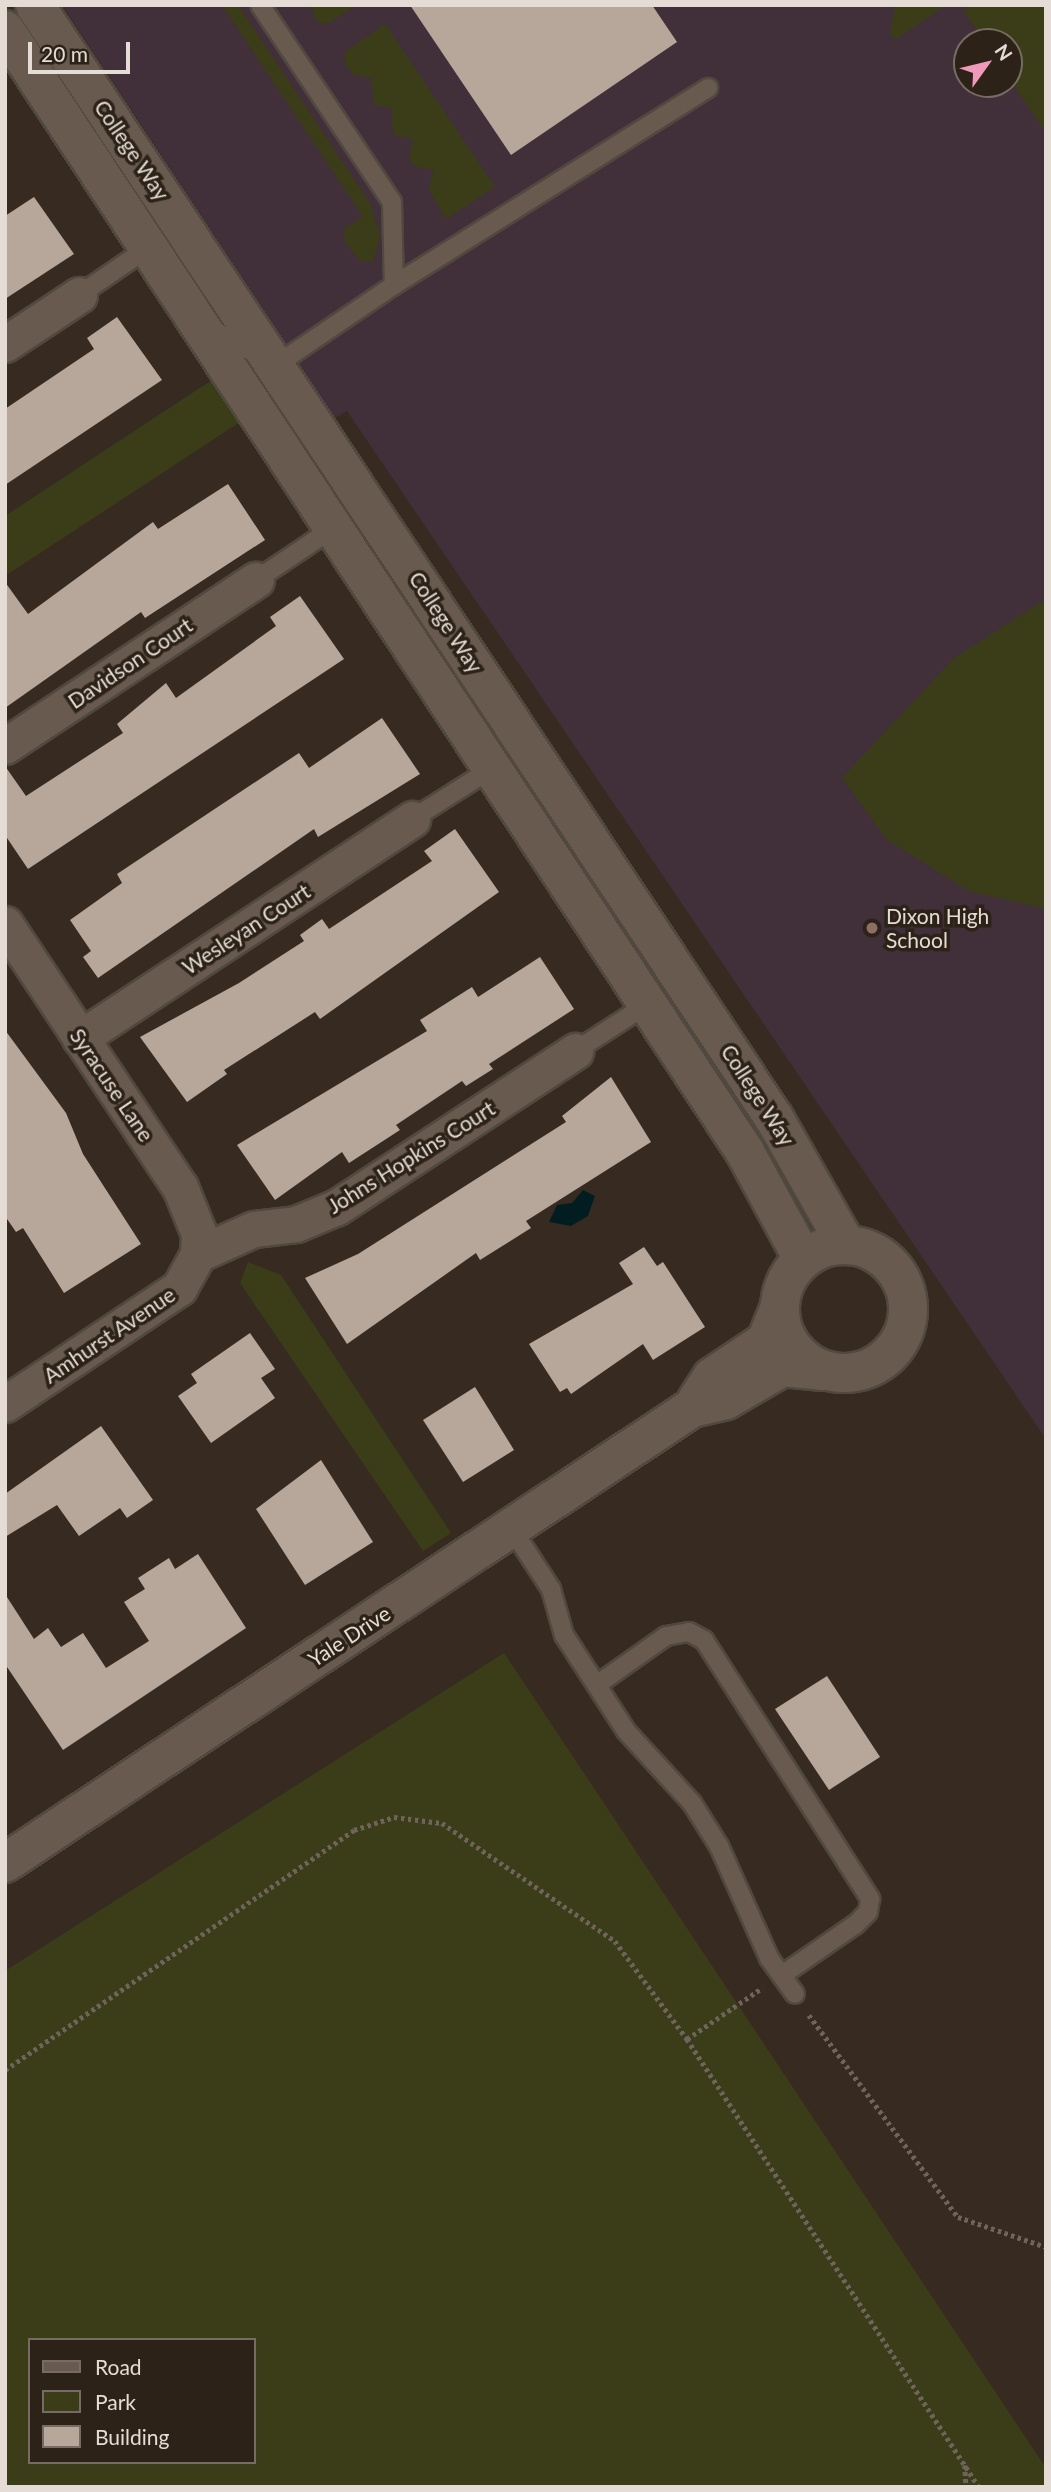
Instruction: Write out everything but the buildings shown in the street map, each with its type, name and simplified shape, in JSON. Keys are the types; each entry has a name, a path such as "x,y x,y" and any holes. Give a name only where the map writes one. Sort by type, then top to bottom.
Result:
{"street":[{"name":"College Way","path":"35,5 774,1118 846,1245"},
{"name":"College Way","path":"5,30 202,324 491,769 745,1152 803,1259"},
{"path":"5,344 79,295"},
{"name":"Davidson Court","path":"5,746 256,580"},
{"name":"Wesleyan Court","path":"80,1038 412,819"},
{"name":"Syracuse Lane","path":"5,925 180,1187 194,1213 198,1254"},
{"name":"Johns Hopkins Court","path":"198,1254 254,1229 296,1224 337,1207 575,1051"},
{"path":"846,1245 868,1249 901,1278 908,1322 900,1342 876,1365 845,1375 823,1371 790,1345 779,1308 790,1273 803,1259 846,1245"},
{"name":"Amhurst Avenue","path":"5,1404 179,1288 198,1254"},
{"name":"Yale Drive","path":"692,1408 712,1377 765,1341 779,1308"},
{"name":"Yale Drive","path":"5,1863 692,1408 726,1400 783,1367 823,1371"}],"lane":[{"path":"260,5 392,202 394,285"},
{"path":"202,324 276,365 394,285 708,88"},
{"path":"79,295 149,247"},
{"path":"256,580 335,527"},
{"path":"412,819 491,769"},
{"path":"575,1051 648,1004"},
{"path":"512,1529 551,1589 564,1635 626,1731 699,1814 782,1975 795,1994"},
{"path":"598,1684 666,1636 689,1632 704,1640 870,1899 869,1912 856,1924 782,1975"}],"path":[{"path":"5,2070 354,1830 394,1817 442,1823 615,1941 687,2039 979,2487"},
{"path":"795,1994 958,2217 1046,2248"},
{"path":"687,2039 733,2006"},
{"path":"965,2465 965,2487"}],"shaded area":[{"name":"Dixon High School","path":"62,5 1046,5 1046,1439 347,411 335,418"}],"green space":[{"path":"222,5 238,5 370,203 380,235 374,260 361,262 344,240 344,229 363,217"},
{"path":"310,5 356,5 327,24 317,22"},
{"path":"895,5 946,5 895,40 890,33"},
{"path":"971,5 1046,5 1046,133 1022,98 1023,28 975,28 963,10"},
{"path":"385,24 495,187 446,219 429,190 433,170 414,166 409,158 413,139 393,135 392,108 374,105 371,78 353,74 344,62 346,51"},
{"path":"212,380 240,422 5,576 5,516"},
{"path":"1046,599 1046,909 969,891 887,840 842,778 954,658"},
{"path":"248,1262 281,1275 451,1533 423,1551 240,1283"},
{"path":"504,1653 1046,2468 1046,2487 5,2487 5,1971"}],"water":[{"path":"583,1190 595,1196 588,1216 571,1226 549,1222 557,1205 572,1203"}],"place":[{"name":"Dixon High School","path":"872,928"}]}
